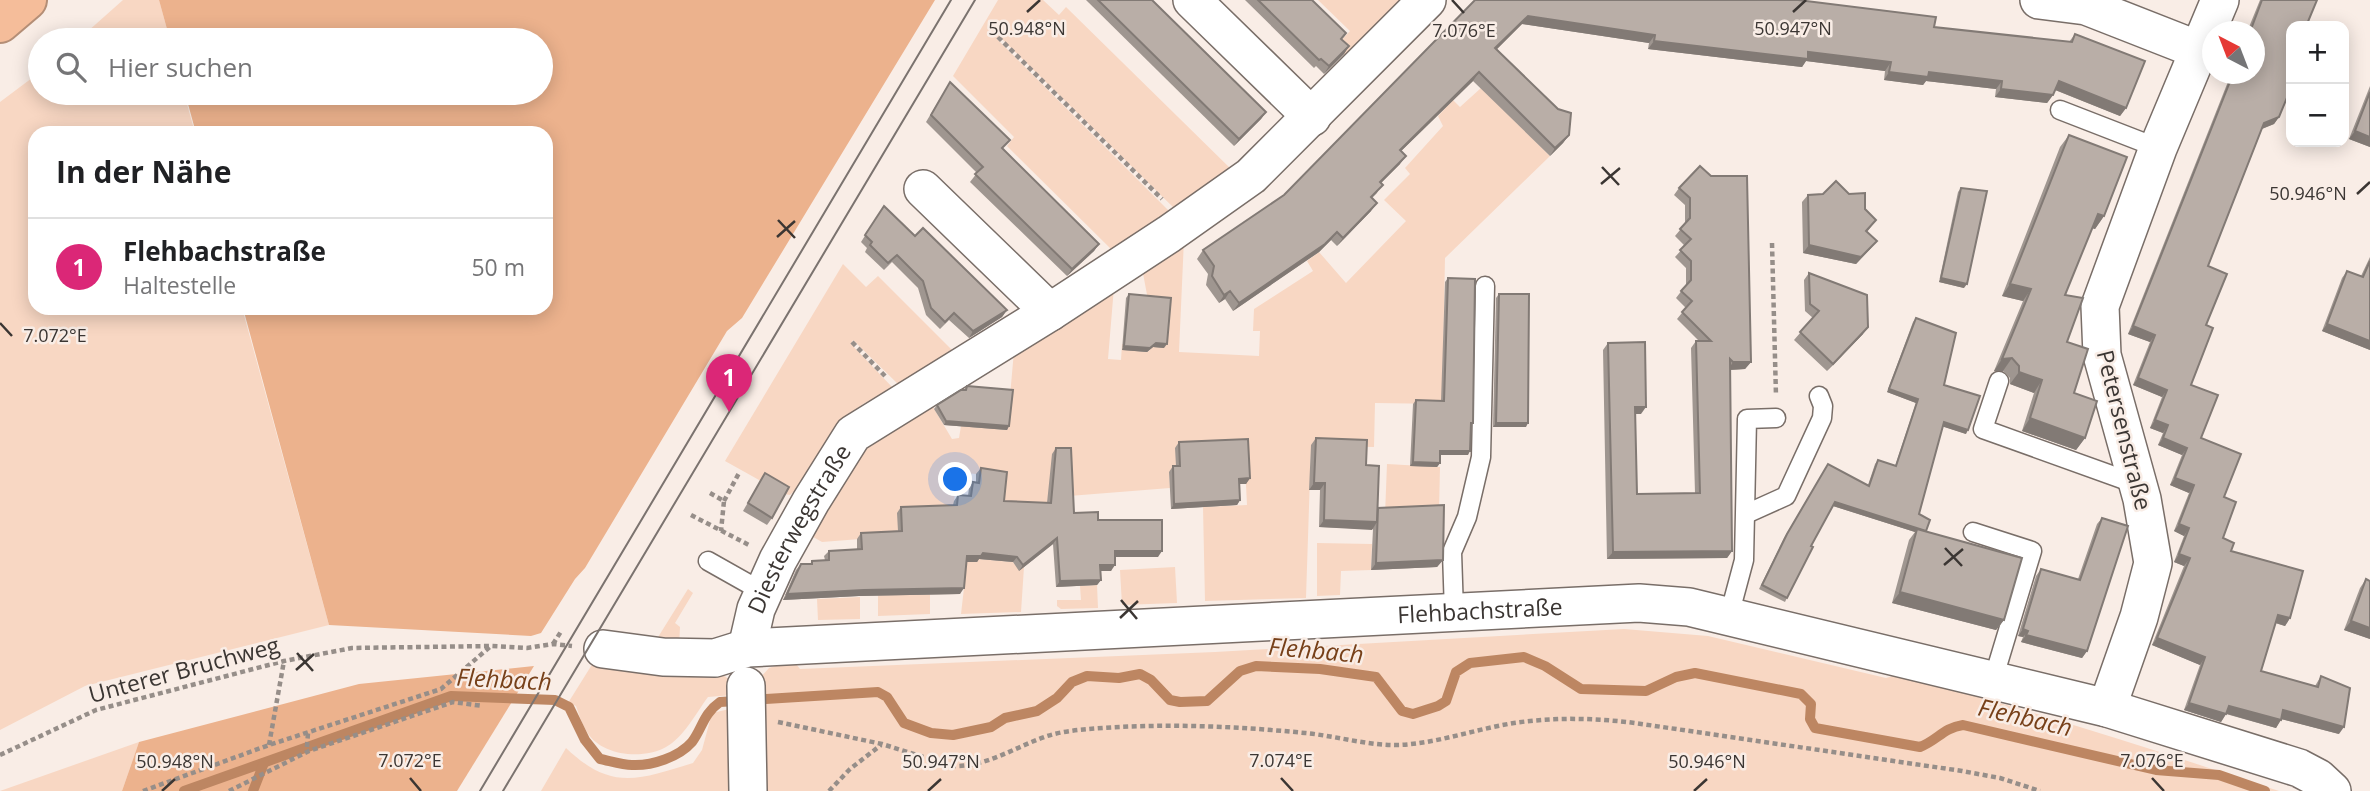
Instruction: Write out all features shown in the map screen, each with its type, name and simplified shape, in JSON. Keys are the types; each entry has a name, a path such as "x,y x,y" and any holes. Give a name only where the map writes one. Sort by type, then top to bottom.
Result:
{"highway":[{"path":"0,23 27,0"}],"street":[{"path":"1192,0 1312,117"},
{"name":"Diesterwegstraße","path":"747,648 756,609 771,576 811,501 853,434 1050,312 1251,176 1427,0"},
{"path":"2039,0 2086,6 2200,51"},
{"name":"Petersenstraße","path":"2107,708 2139,617 2153,563 2138,485 2102,355 2100,306 2158,148 2220,0"},
{"path":"923,189 1050,312"},
{"name":"Flehbachstraße","path":"603,649 663,657 715,658 747,648 1639,603 1689,607 2107,708 2299,768 2318,778 2332,791"},
{"path":"746,698 748,791"}],"lane":[{"path":"2060,110 2158,148"},
{"path":"1454,612 1452,552 1467,517 1481,457 1485,286"},
{"path":"1999,380 1983,429 2138,485"},
{"path":"1746,514 1786,496 1822,418 1824,406 1819,396"},
{"path":"1729,616 1744,560 1747,419 1776,418"},
{"path":"1973,532 2032,551 1993,680"},
{"path":"708,561 771,576"}],"path":[{"path":"998,37 1185,223"},
{"path":"1772,243 1776,418"},
{"path":"852,342 908,399"},
{"path":"721,531 724,501 739,473"},
{"path":"710,493 724,501"},
{"path":"691,515 721,531 771,576"},
{"name":"Unterer Bruchweg","path":"0,755 96,710 284,661 352,648 491,646 527,649 553,644 562,630"},
{"path":"143,791 269,745 441,689 491,646"},
{"path":"269,745 284,661"},
{"path":"229,791 309,751 453,702 483,706"},
{"path":"784,723 882,744 944,764 963,766 996,758 1047,736 1090,729 1150,726 1247,729 1399,745 1514,723 1585,718 1962,771 2020,783 2040,791"},
{"path":"307,747 308,733"},
{"path":"829,791 850,769 882,744"}],"shaded area":[{"path":"123,0 159,0 167,28 92,28"},
{"path":"159,0 935,0 742,318 727,331 585,568 575,579 541,633 531,636 329,625 245,315 553,315 553,126 194,126 188,105 553,105 553,28 167,28"},
{"path":"998,0 1043,0 1059,15 1066,7 1233,171 1176,210 999,36 997,39 1171,213 1114,252 1007,146 1014,137 953,76"},
{"path":"1318,0 1406,0 1349,59 1336,46 1350,31"},
{"path":"28,81 28,105 187,105 193,126 28,126 28,315 244,315 329,625 85,686 0,730 0,102"},
{"path":"1481,88 1550,156 1445,258 1442,404 1375,403 1374,447 1311,446 1306,598 1205,601 1203,507 1247,505 1244,445 1169,472 1170,488 1069,496 1047,509 1000,506 976,474 957,472 948,565 898,536 822,542 808,534 865,443 930,402 952,439 959,438 961,426 1007,430 1014,351 1114,287 1108,359 1121,360 1122,344 1136,346 1139,351 1150,350 1148,300 1142,268 1184,239 1179,352 1259,356 1260,331 1253,331 1254,309 1313,271 1307,261 1319,252 1346,283 1406,221 1384,200 1410,174 1405,168 1443,126 1438,116 1453,100 1460,107"},
{"path":"843,264 866,287 878,276 956,354 900,386 853,340 851,344 893,388 863,404 839,422 795,490 790,495 784,494 725,461"},
{"path":"1387,464 1440,467 1439,512 1385,515"},
{"path":"1317,543 1372,544 1371,570 1341,571 1340,595 1317,596"},
{"path":"978,559 1013,562 1016,566 1024,567 1021,612 961,614 967,562 976,562"},
{"path":"1175,567 1177,603 1122,605 1120,570"},
{"path":"1097,585 1098,608 1061,609 1057,606 1057,600 1081,600 1080,586"},
{"path":"688,589 693,593 675,623 680,627 679,647 655,642"},
{"path":"930,593 930,614 878,616 878,594"},
{"path":"860,597 860,619 818,620 817,599"},
{"path":"1624,629 1708,636 1886,678 1896,675 2041,715 2279,791 762,791 758,680 769,668 793,660 800,669 1215,652"},
{"path":"593,663 719,672 730,680 733,695 708,697 684,731 666,747 646,754 612,751 593,740 576,706 568,703"},
{"path":"534,666 457,791 122,791 139,742 359,684"},
{"path":"734,708 740,791 541,791 566,748 597,771 626,778 656,774 693,763 702,750 712,713"},
{"path":"139,742 122,791 0,791"}],"building":[{"path":"1098,0 1152,0 1266,112 1239,139"},
{"path":"1258,0 1312,0 1346,33 1341,39 1349,46 1329,66 1319,60"},
{"path":"1475,0 1798,0 1936,17 1934,27 2072,42 2075,34 2145,61 2126,108 2059,81 2053,95 2001,89 2002,81 1929,72 1928,77 1889,72 1891,62 1808,52 1808,59 1654,41 1655,35 1528,16 1495,48 1558,109 1571,113 1569,135 1555,148 1479,72 1400,150 1406,156 1380,182 1383,185 1371,197 1377,203 1343,238 1337,232 1325,244 1239,303 1230,291 1224,295 1212,276 1214,266 1203,250 1284,195"},
{"path":"2262,0 2317,0 2308,21 2286,21 2286,100 2279,117 2264,123 2208,266 2227,274 2206,325 2213,328 2191,385 2218,395 2201,438 2241,454 2224,497 2236,502 2223,538 2234,543 2231,551 2303,571 2290,618 2278,615 2261,671 2318,687 2321,676 2350,688 2344,727 2283,710 2281,720 2229,706 2226,714 2189,703 2205,657 2157,638 2190,558 2179,554 2189,528 2179,524 2194,485 2175,478 2187,448 2163,438 2168,425 2155,420 2167,390 2138,378 2155,335 2133,326 2229,84 2265,84 2265,21 2254,21"},
{"path":"950,82 1010,140 1002,148 1099,244 1072,269 975,174 983,167 931,115"},
{"path":"2370,92 2370,137 2355,131"},
{"path":"2069,135 2127,157 2104,216 2098,214 2065,295 2083,298 2067,342 2088,349 2074,393 2097,401 2085,438 2030,418 2042,380 2019,372 2019,366 2012,358 2002,359 2031,289 2010,284"},
{"path":"1700,166 1711,176 1747,176 1751,362 1733,362 1730,359 1732,551 1613,552 1608,343 1645,342 1646,407 1635,407 1637,494 1700,493 1696,341 1711,341 1682,312 1692,301 1681,291 1691,280 1691,261 1680,250 1691,239 1680,229 1690,218 1690,198 1679,188"},
{"path":"1836,181 1849,194 1865,193 1865,209 1876,220 1866,231 1877,241 1861,257 1809,245 1808,195 1823,194"},
{"path":"1961,188 1987,191 1967,284 1941,278"},
{"path":"884,206 915,236 923,228 1007,310 973,331 954,313 945,322 931,308 923,281 897,255 888,263 870,245 872,242 865,235"},
{"path":"2370,261 2370,341 2327,324 2347,271 2363,277"},
{"path":"1809,273 1867,295 1868,327 1833,364 1800,332 1819,311 1810,304"},
{"path":"1448,278 1475,279 1473,423 1470,451 1440,451 1440,463 1413,462 1416,400 1444,401"},
{"path":"1129,294 1171,298 1167,344 1156,343 1150,348 1124,346"},
{"path":"1499,294 1529,294 1528,423 1496,423"},
{"path":"1916,318 1956,333 1944,385 1980,396 1968,430 1944,422 1919,514 1930,520 1926,531 1835,502 1787,598 1762,585 1787,534 1828,464 1869,486 1878,460 1896,466 1918,399 1889,389"},
{"path":"967,386 1013,390 1009,426 946,421 937,405 961,390 966,390"},
{"path":"1316,438 1367,440 1366,465 1379,466 1377,522 1324,520 1325,483 1314,483"},
{"path":"1248,439 1250,478 1239,479 1240,500 1174,504 1173,466 1180,466 1179,442"},
{"path":"1056,448 1071,448 1074,513 1098,512 1098,520 1162,520 1162,551 1115,551 1115,565 1100,565 1101,580 1060,581 1057,538 1023,565 1017,557 983,553 981,556 967,556 964,588 787,594 801,564 829,560 829,551 862,549 861,533 902,531 901,507 957,505 958,495 971,496 973,482 979,483 981,468 1007,472 1004,501 1051,503"},
{"path":"765,473 789,487 772,518 748,503"},
{"path":"1444,505 1443,560 1376,563 1378,508"},
{"path":"2102,518 2128,526 2087,651 2026,635 2028,631 2023,629 2041,569 2080,580"},
{"path":"1917,529 2022,558 2004,620 1900,592"},
{"path":"2366,579 2370,581 2370,628 2351,621"}],"waterway":[{"name":"Flehbach","path":"184,791 451,696 555,700 569,707 585,740 600,759 640,765 665,760 687,747 710,711 720,702 878,692 887,697 904,723 931,733 953,735 991,727 1005,718 1037,711 1057,698 1072,682 1087,676 1119,678 1140,674 1151,680 1170,700 1207,701 1240,671 1256,666 1320,669 1376,677 1402,711 1413,714 1446,701 1456,672 1470,663 1524,657 1545,666 1581,689 1646,691 1676,677 1695,673 1801,694 1811,704 1810,719 1815,728 1920,747 1950,729 1963,725 2156,770 2219,775 2265,791"},
{"path":"253,791 264,763"}],"tram line":[{"path":"480,791 951,0"},
{"path":"503,791 975,0"}],"place":[{"name":"Flehbachstraße","path":"729,412"}]}
